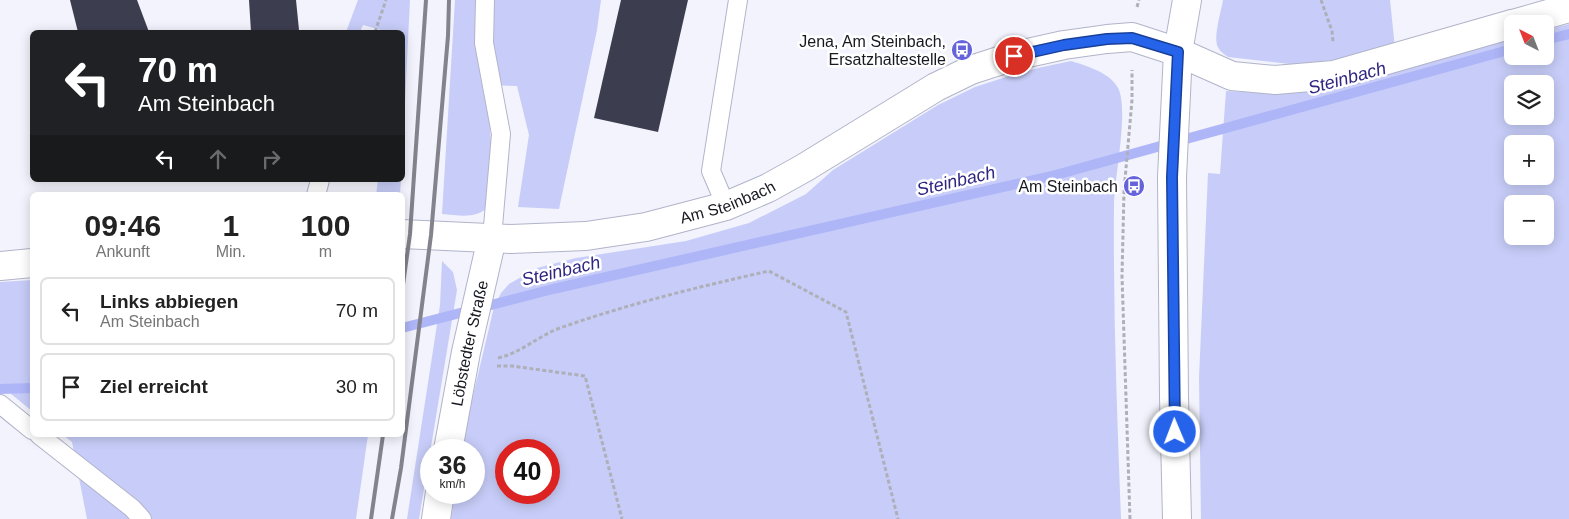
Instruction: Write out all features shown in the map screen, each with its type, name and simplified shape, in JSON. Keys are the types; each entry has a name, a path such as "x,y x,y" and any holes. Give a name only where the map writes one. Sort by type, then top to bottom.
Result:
{"street":[{"path":"1177,519 1174,397 1173,125 1178,52 1187,0"},
{"name":"Am Steinbach","path":"1544,15 1569,8"},
{"name":"Am Steinbach","path":"405,234 492,238 586,236 646,227 726,206 768,188 936,87 971,70 1014,56 1064,45 1107,39 1132,38 1178,52 1232,76 1275,80 1334,75 1504,27"},
{"name":"Löbstedter Straße","path":"450,439 465,359 492,238"},
{"path":"0,266 30,263"},
{"path":"436,519 438,504"}],"lane":[{"path":"485,0 484,43 501,134 492,238"},
{"path":"726,206 711,171 738,0"},
{"path":"0,404 30,428"},
{"path":"42,437 132,508 142,519"}],"path":[{"path":"376,30 386,0"},
{"path":"1321,0 1332,31 1334,75"},
{"path":"1129,138 1124,191 1122,276 1130,519"},
{"path":"465,359 510,355 558,329 682,291 769,271 846,312 898,519"},
{"path":"465,359 585,376 622,519"}],"shaded area":[{"path":"358,0 410,0 405,101 405,30 381,30 363,25 361,30 347,30"},
{"path":"455,0 601,0 597,30 559,209 518,207 529,135 517,86 482,85 489,118 493,166 486,209 471,215 442,214"},
{"path":"1223,0 1390,0 1395,48 1368,55 1298,65 1228,57 1219,49 1216,40"},
{"path":"1569,24 1569,519 1201,519 1199,378 1208,173 1220,174 1226,91 1283,94 1343,83 1504,41 1504,65 1554,65 1554,28"},
{"path":"1071,61 1105,75 1116,84 1119,90 1122,129 1114,203 1114,243 1121,519 451,519 453,504 485,504 485,439 465,439 471,404 494,307 501,293 509,284 537,268 576,258 686,241 749,223 806,194 833,170 938,105 975,87 1009,76"},
{"path":"378,182 401,182 400,192 376,192"},
{"path":"442,261 453,272 457,290 432,439 420,439 421,504 419,519 407,519 440,305"},
{"path":"30,280 30,409 0,385 0,282"},
{"path":"66,437 368,437 356,519 87,519 72,442"}],"building":[{"path":"70,0 137,0 148,30 78,30"},
{"path":"249,0 296,0 299,30 251,30"},
{"path":"621,0 688,0 658,132 594,118"}],"waterway":[{"name":"Steinbach","path":"1554,38 1569,34"},
{"name":"Steinbach","path":"405,327 553,289 1052,176 1504,51"},
{"name":"Steinbach","path":"0,389 30,388"}],"railway":[{"path":"405,270 410,234 426,0"},
{"path":"405,437 431,235 448,36 449,0"},
{"path":"371,519 383,437"},
{"path":"392,519 405,437"}],"place":[{"name":"Jena, Am Steinbach, Ersatzhaltestelle","path":"962,50"},
{"name":"Am Steinbach","path":"1134,186"}],"route":[{"path":"1014,56 1064,45 1107,39 1132,38 1178,52 1172,177 1175,432"}]}
